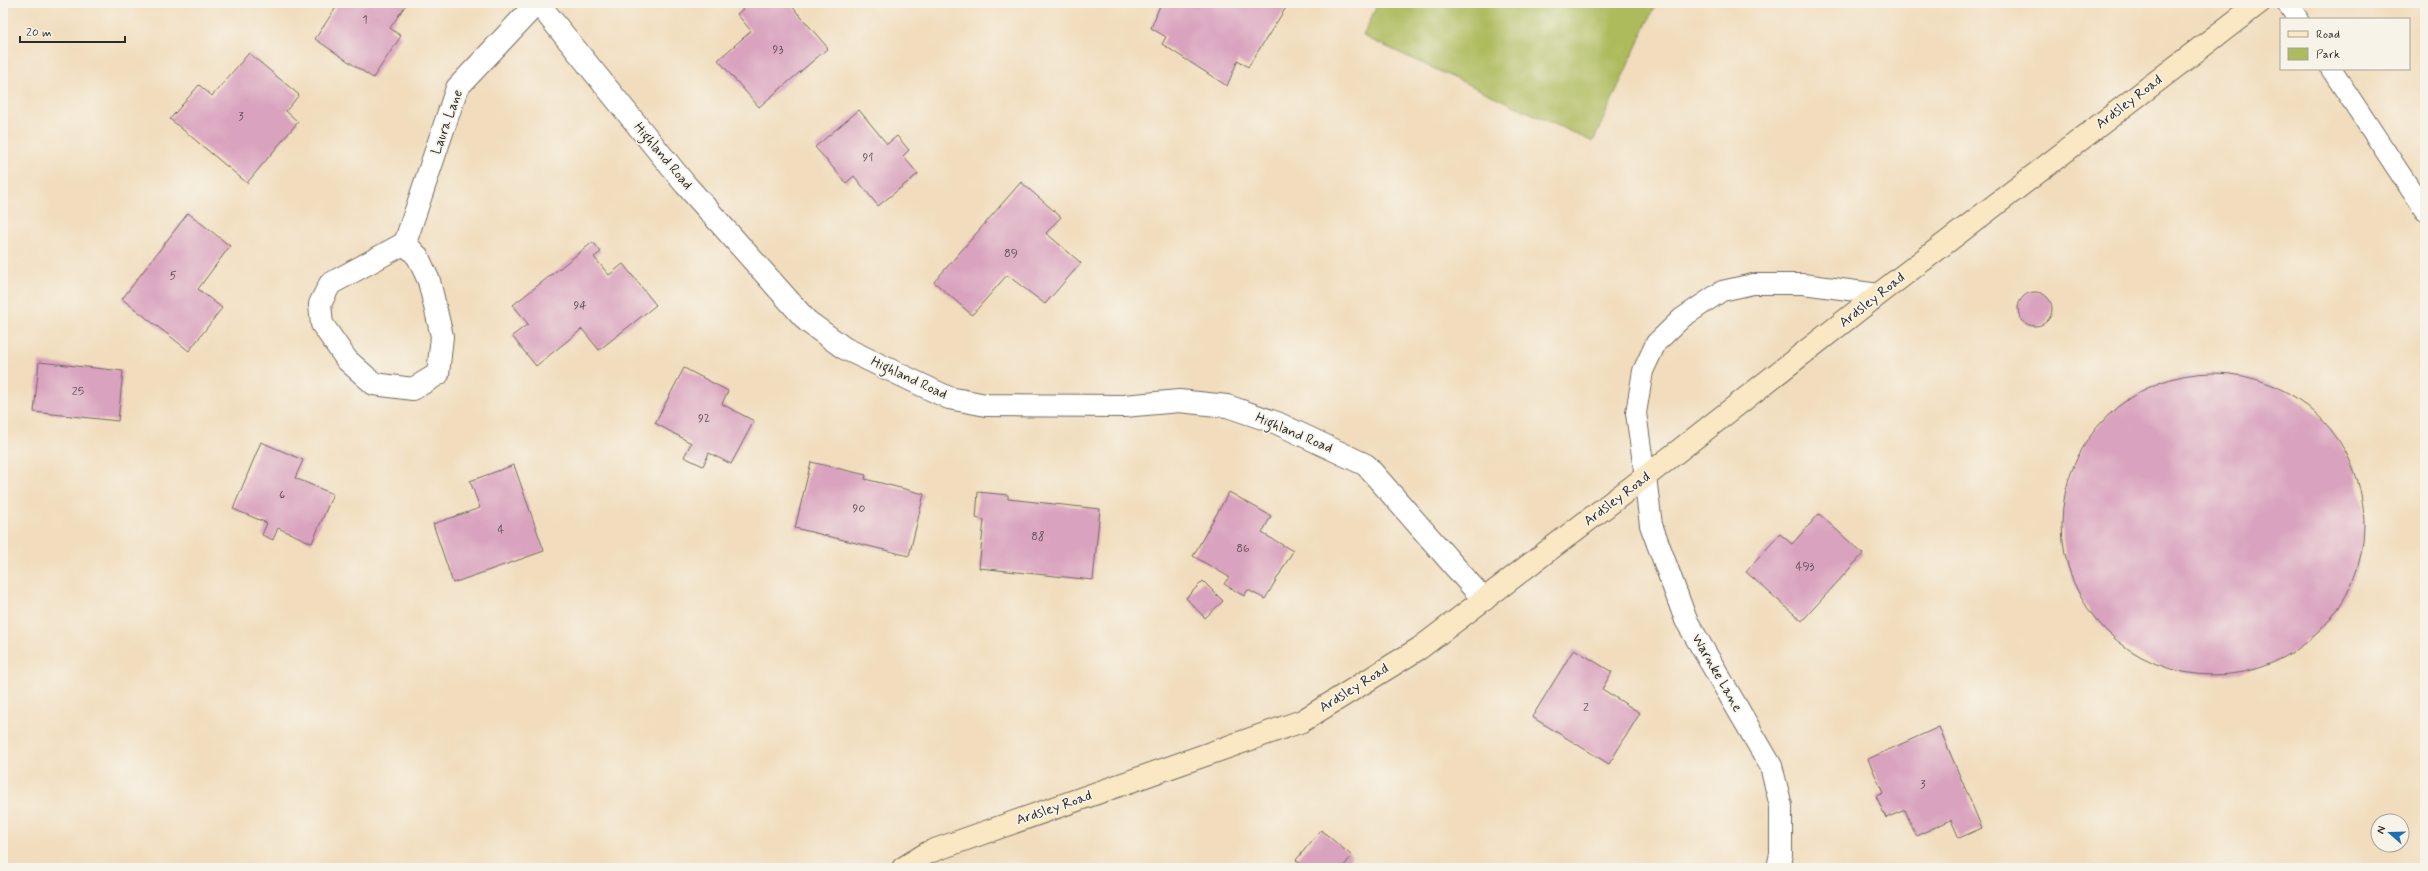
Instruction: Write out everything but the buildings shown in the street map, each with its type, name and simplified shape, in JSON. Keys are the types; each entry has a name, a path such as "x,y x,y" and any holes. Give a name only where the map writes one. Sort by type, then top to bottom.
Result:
{"main road":[{"name":"Ardsley Road","path":"903,868 929,852 1302,721 1420,648 1645,477 1879,294 2259,3"}],"street":[{"name":"Laura Lane","path":"405,243 457,88 537,3"},
{"name":"Highland Road","path":"537,3 680,178 807,321 844,348 948,398 986,405 1124,406 1180,401 1227,406 1277,423 1366,465 1484,600"},
{"path":"405,243 418,256 429,281 442,336 438,374 412,388 374,384 347,360 322,324 320,304 330,284 405,243"},
{"name":"Warnke Lane","path":"1645,477 1651,525 1686,620 1771,766 1781,806 1781,854 1778,868"}],"lane":[{"path":"2287,3 2297,18"},
{"path":"2332,70 2425,211"},
{"path":"1645,477 1636,412 1643,371 1656,343 1682,318 1722,292 1753,284 1803,284 1879,294"}],"green space":[{"path":"1378,3 1656,3 1593,142 1363,36"}]}
